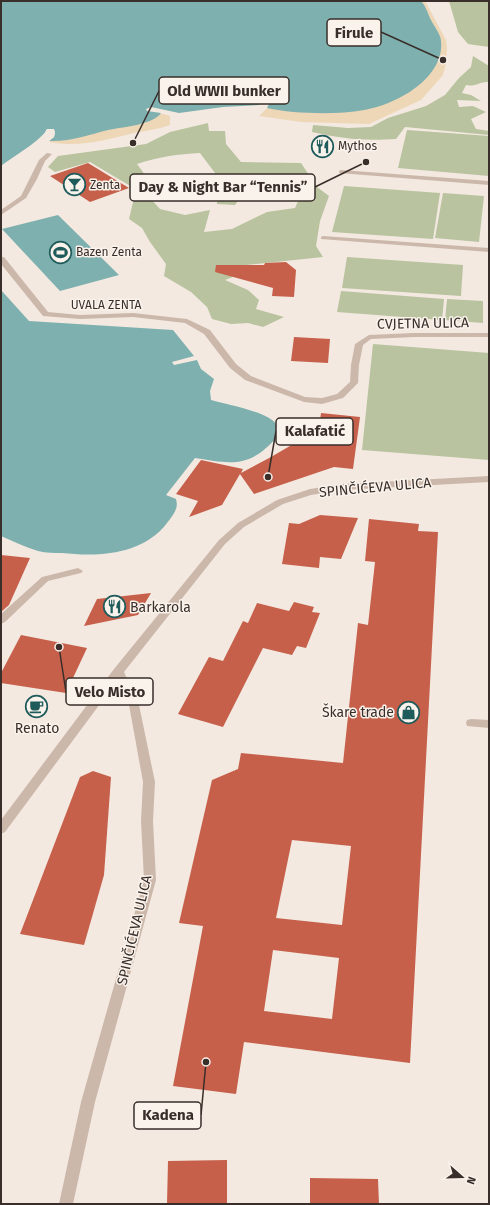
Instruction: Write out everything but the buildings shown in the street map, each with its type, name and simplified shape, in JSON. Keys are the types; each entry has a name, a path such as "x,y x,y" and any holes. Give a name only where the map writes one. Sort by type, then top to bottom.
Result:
{"street":[{"path":"1,213 24,197 42,160 49,154"},
{"path":"341,172 489,183"},
{"path":"323,238 489,250"},
{"name":"UVALA ZENTA","path":"1,259 46,314 80,317 133,315 187,321 207,332 233,366 248,378 304,399"},
{"name":"CVJETNA ULICA","path":"304,399 322,401 340,396 354,383 358,344 369,337 414,335 489,335"},
{"name":"SPINČIĆEVA ULICA","path":"66,1204 88,1102 150,880 147,821 148,782 134,705 118,672 222,542 240,525 280,502 310,492 342,487 489,479"},
{"path":"1,620 45,579 78,571"},
{"path":"1,829 118,672"},
{"path":"471,723 489,724"}],"green space":[{"path":"449,1 489,1 489,47 468,44 458,32"},
{"path":"473,56 489,66 489,82 466,85 462,93 471,95 481,101 457,100 459,107 473,106 486,112 471,119 476,129 489,131 489,135 405,127 396,139 364,140 312,132 313,125 348,128 371,127 388,118 426,106 445,95 459,78 471,67"},
{"path":"208,123 209,131 225,131 226,144 241,162 301,163 317,187 329,196 320,221 316,246 323,257 246,265 238,275 225,280 248,290 259,300 256,309 284,317 263,327 248,323 231,324 212,319 207,307 191,292 164,276 166,264 142,228 129,219 135,194 149,197 160,209 185,215 210,210 204,232 232,229 267,212 295,208 305,186 274,186 246,190 235,205 217,204 218,177 200,153 168,156 137,164 143,172 147,186 132,187 90,162 55,172 48,167 58,156 146,144 170,132"},
{"path":"407,130 489,136 489,176 398,168"},
{"path":"344,186 440,193 433,239 332,232"},
{"path":"443,193 484,196 479,242 435,238"},
{"path":"347,257 463,265 461,296 342,288"},
{"path":"341,291 444,299 442,320 337,312"},
{"path":"447,299 483,301 483,323 445,320"},
{"path":"373,344 489,353 489,460 362,450"}],"sand":[{"path":"421,1 425,1 446,40 447,48 446,63 443,75 421,100 369,124 301,122 259,116 267,108 309,112 365,110 429,17"},
{"path":"156,114 170,116 170,125 81,144 60,144 49,142 60,135"}],"water":[{"path":"1,1 421,1 440,36 440,54 435,67 427,78 416,88 403,96 377,107 353,112 328,113 290,112 267,108 282,78 275,77 259,105 223,107 179,113 151,107 146,109 147,111 161,113 157,117 144,123 108,130 79,138 57,141 49,141 54,137 55,132 47,129 44,134 33,144 1,166"},
{"name":"Bazen Zenta","path":"58,215 119,275 60,291 2,229"},
{"path":"1,290 29,321 173,330 194,356 172,362 174,365 197,360 201,369 214,379 210,391 211,400 246,409 265,416 276,424 277,437 267,447 249,459 220,462 195,458 166,495 176,499 177,506 173,515 157,534 146,542 133,548 105,554 47,553 24,546 1,536"}],"pier":[{"path":"47,129 54,129 54,137 48,142 52,136 52,131 48,131 38,142 1,168 1,166 37,141 44,135"}],"place":[{"name":"Firule","path":"443,60"},
{"name":"Old WWII bunker","path":"133,143"},
{"name":"Mythos","path":"323,146"},
{"name":"Day & Night Bar “Tennis”","path":"366,162"},
{"name":"Zenta","path":"75,185"},
{"name":"Bazen Zenta","path":"60,252"},
{"name":"Kalafatić","path":"268,477"},
{"name":"Barkarola","path":"114,607"},
{"name":"Velo Misto","path":"59,647"},
{"name":"Renato","path":"37,706"},
{"name":"Škare trade","path":"409,712"},
{"name":"Kadena","path":"206,1062"}]}
